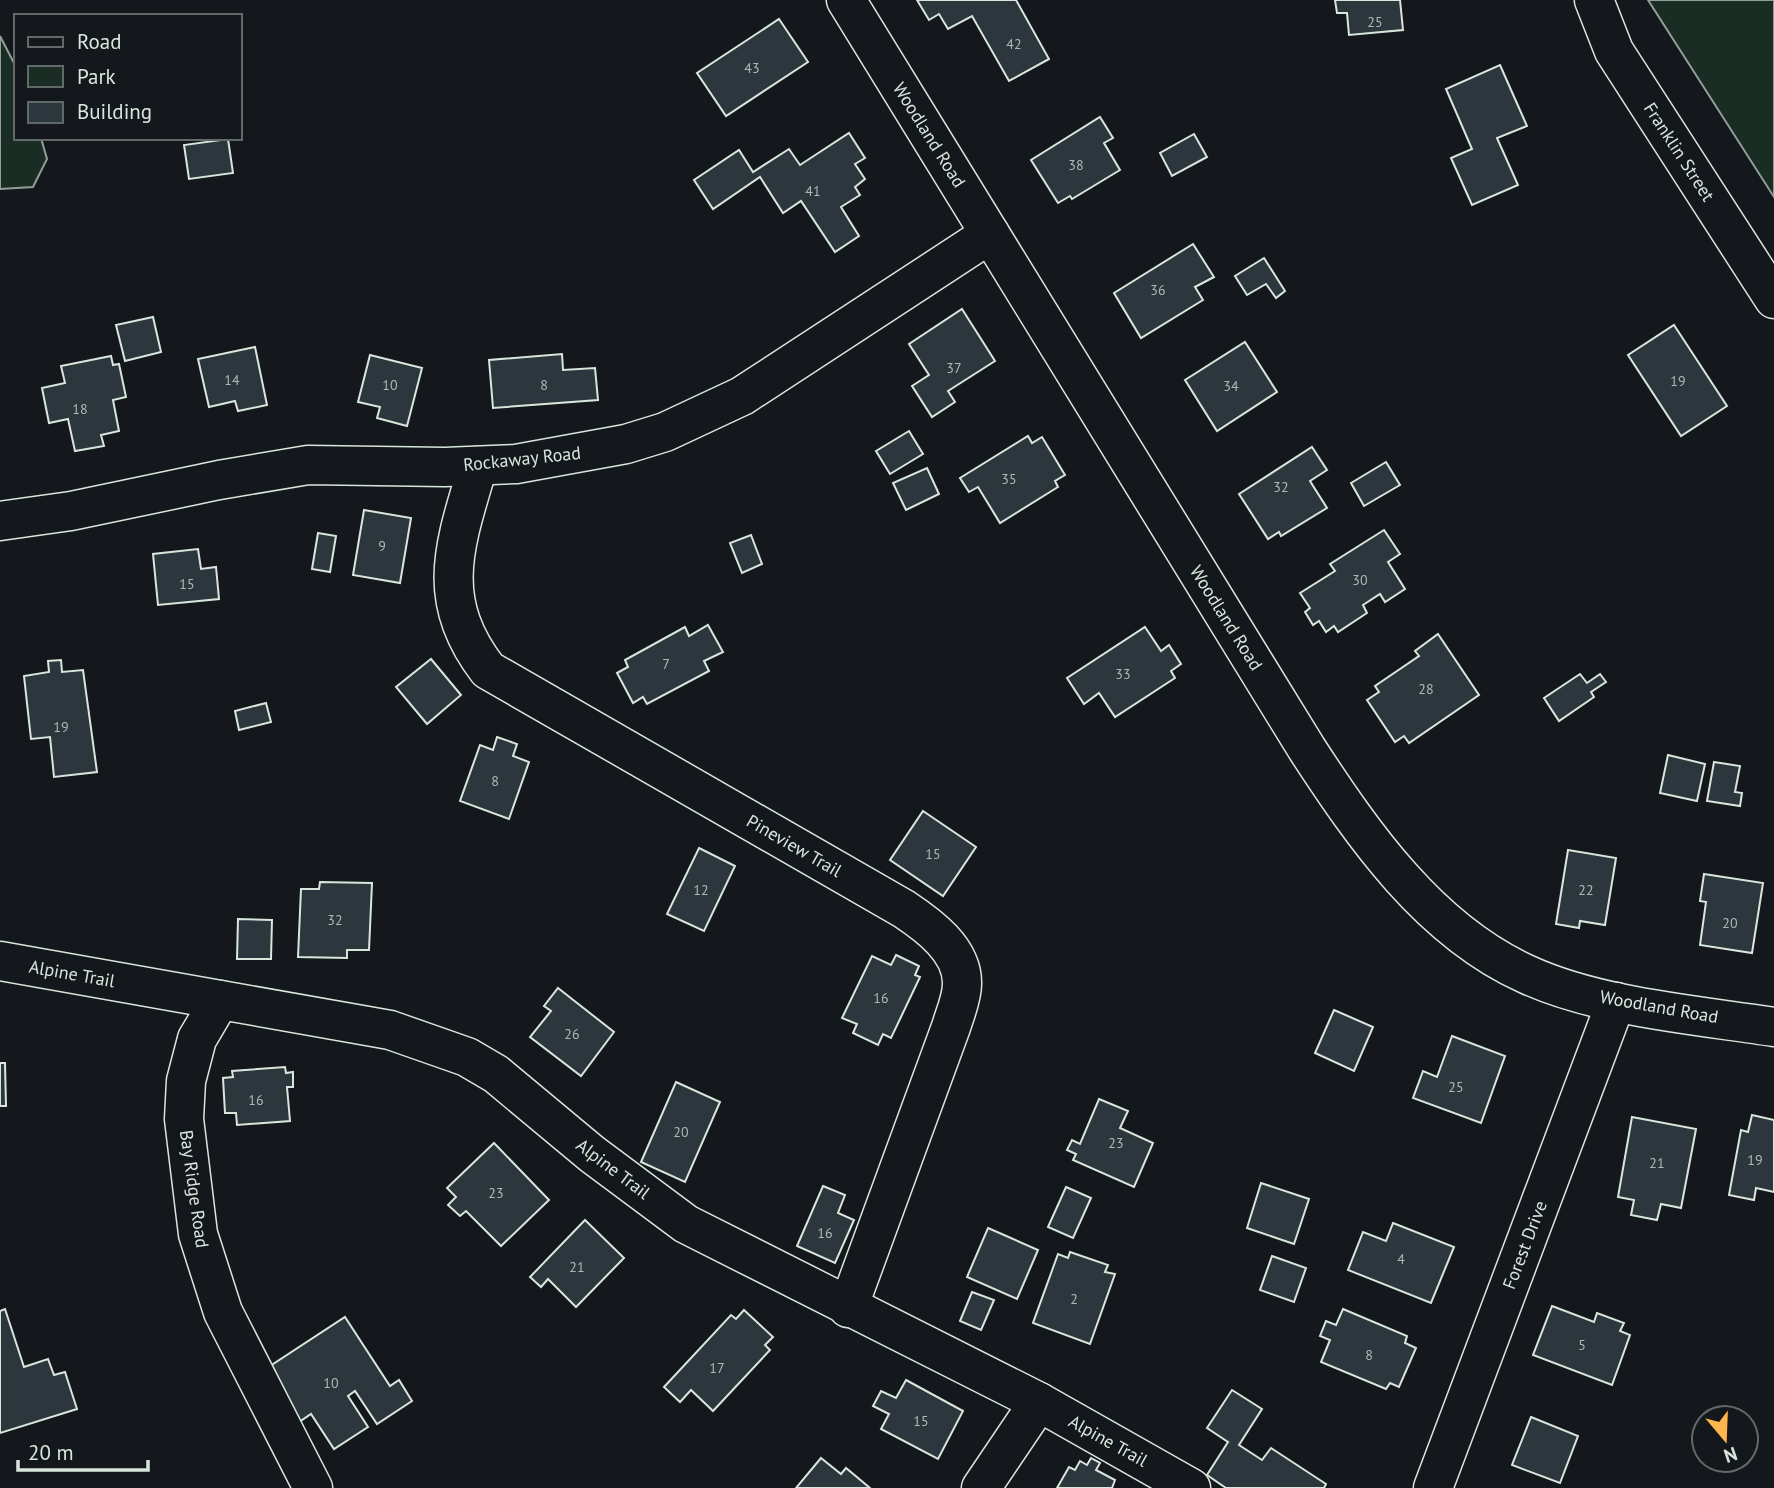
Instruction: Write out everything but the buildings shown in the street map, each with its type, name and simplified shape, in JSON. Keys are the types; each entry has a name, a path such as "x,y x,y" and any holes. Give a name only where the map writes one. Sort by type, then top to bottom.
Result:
{"street":[{"name":"Woodland Road","path":"846,0 1307,749 1374,845 1443,919 1483,950 1526,975 1616,1002 1774,1027"},
{"name":"Franklin Street","path":"1594,0 1614,51 1774,299"},
{"name":"Rockaway Road","path":"0,521 71,511 219,480 308,465 478,466 591,452 665,432 742,396 990,234"},
{"name":"Pineview Trail","path":"478,466 456,541 452,573 454,601 462,628 488,670 904,909 943,941 957,962 962,984 951,1027 848,1308"},
{"name":"Alpine Trail","path":"0,961 390,1030 467,1057 496,1074 592,1154 686,1224 1039,1402 1191,1488"},
{"name":"Bay Ridge Road","path":"220,1000 197,1039 186,1081 184,1119 198,1234 223,1312 313,1488"},
{"name":"Forest Drive","path":"1433,1488 1616,1002"},
{"path":"981,1488 1039,1402"}],"green space":[{"path":"1648,0 1774,0 1774,197"},
{"path":"0,36 14,63 14,140 42,140 47,159 33,187 0,189"}]}
